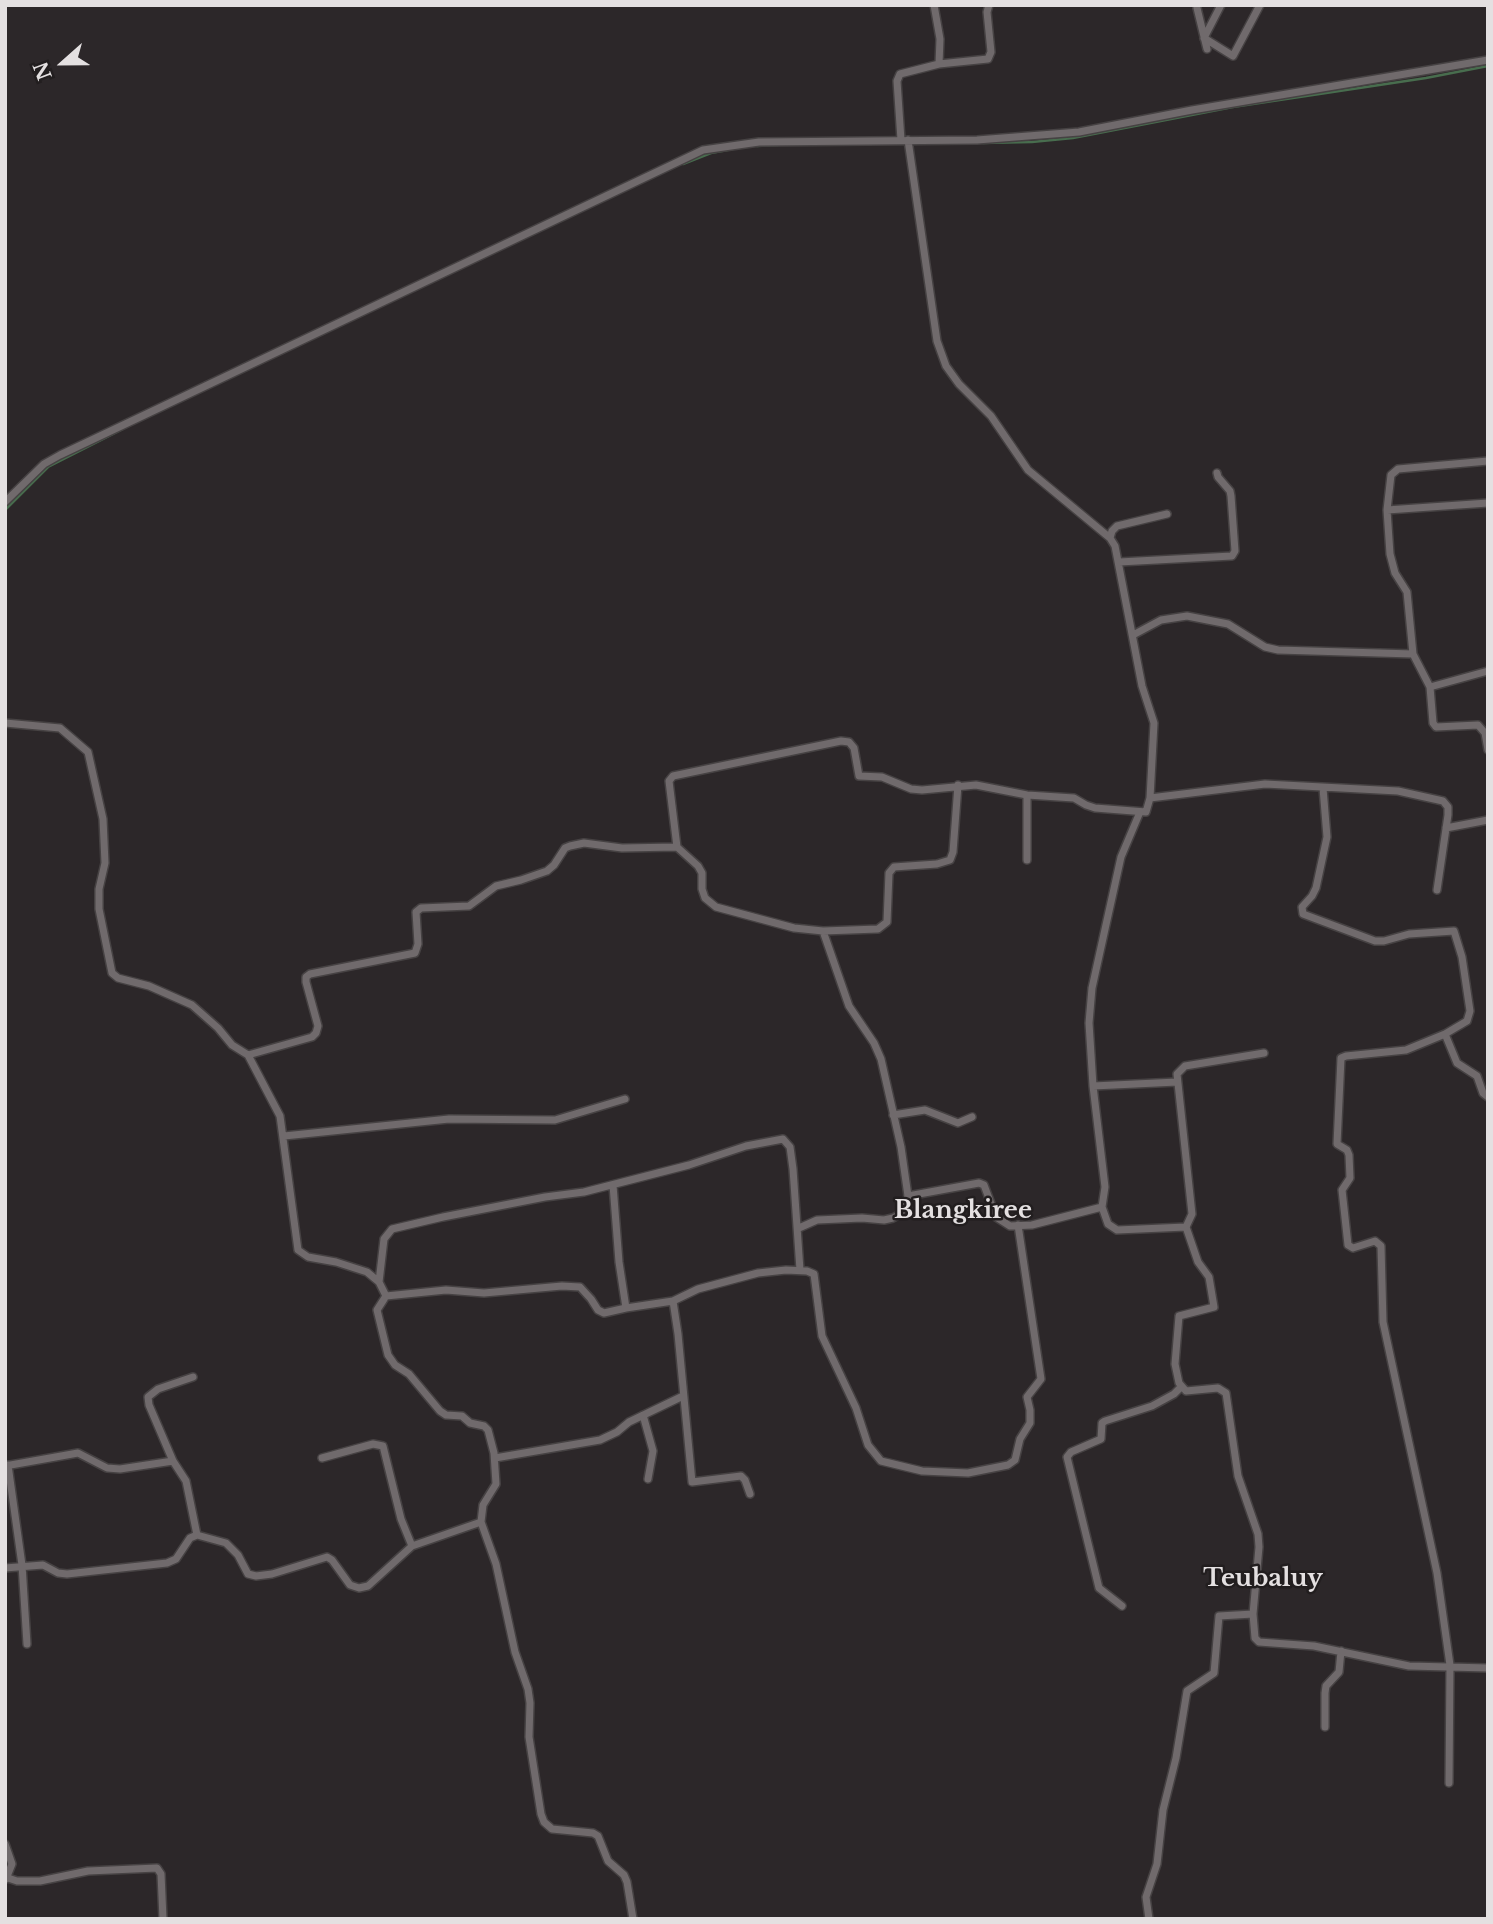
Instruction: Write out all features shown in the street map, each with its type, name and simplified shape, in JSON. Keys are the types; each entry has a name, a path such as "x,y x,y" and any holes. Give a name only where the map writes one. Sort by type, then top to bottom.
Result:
{"street":[{"path":"934,5 940,39 939,64"},
{"path":"958,785 953,852 950,860 937,864 894,867 888,873 887,922 884,926 878,929 823,931 794,928 710,904 702,889 702,873 698,866 677,847 669,781 671,778 825,742 849,742 854,748 859,776 882,777 911,789 922,790 958,785 976,785 1027,795 1074,798 1095,808 1146,812 1150,798 1154,723 1142,686 1115,546 1110,538 1028,470 991,416 951,375 937,341 897,80 900,74 939,64 988,59 991,52 987,12 989,5"},
{"path":"1204,38 1221,5"},
{"path":"1204,38 1233,56 1260,5"},
{"path":"1197,8 1207,49"},
{"path":"5,502 44,464 60,455 703,150 760,142 1012,139 1079,132 1192,110 1488,61"},
{"path":"1488,461 1398,469 1391,475 1387,510 1390,554 1395,573 1407,592 1413,654 1430,687 1433,723 1436,727 1478,725 1485,733 1488,750"},
{"path":"1119,562 1228,557 1234,554 1230,491 1217,472"},
{"path":"1387,510 1488,503"},
{"path":"1110,538 1117,526 1167,514"},
{"path":"1133,635 1161,620 1187,615 1228,624 1265,647 1278,650 1413,654"},
{"path":"1430,687 1488,671"},
{"path":"5,723 61,728 84,746 90,756 103,819 105,863 99,889 99,909 110,967 114,975 192,1005 214,1024 232,1045 248,1055 276,1104 284,1136 298,1250 308,1257 354,1266 379,1282 386,1296"},
{"path":"1150,798 1265,784 1398,791 1443,801 1448,807 1437,890"},
{"path":"1323,788 1327,837 1324,861 1316,888 1302,907 1303,914 1375,941 1384,942 1409,934 1454,931 1462,957 1470,1011 1467,1021 1445,1034 1406,1050 1341,1058 1337,1144 1347,1150 1349,1155 1350,1178 1342,1190 1348,1245 1353,1248 1375,1241 1381,1246 1383,1322 1437,1573 1450,1665 1449,1783"},
{"path":"1027,795 1027,860"},
{"path":"1140,812 1121,857 1092,988 1089,1023 1093,1086 1105,1187 1102,1207 1108,1224 1117,1230 1186,1227"},
{"path":"1446,828 1488,820"},
{"path":"248,1055 312,1037 316,1033 318,1026 306,982 310,974 415,953 418,944 416,912 421,908 469,906 496,886 547,871 570,845 677,847"},
{"path":"799,1228 817,1220 893,1218 900,1214 908,1195 901,1147 881,1059 874,1043 849,1006 823,931"},
{"path":"1445,1034 1457,1063 1477,1076 1483,1093 1488,1097"},
{"path":"1264,1053 1185,1066 1177,1074 1192,1214 1186,1227 1200,1267 1210,1279 1214,1305 1211,1309 1182,1315 1178,1319 1175,1364 1181,1387 1188,1391 1221,1388 1229,1400 1238,1476 1258,1534 1259,1563 1253,1614 1255,1639 1259,1642 1314,1646 1409,1666 1488,1668"},
{"path":"1093,1086 1178,1082"},
{"path":"284,1136 449,1119 555,1120 625,1099"},
{"path":"893,1115 925,1110 958,1123 972,1117"},
{"path":"379,1282 384,1239 392,1229 545,1197 584,1192 690,1165 746,1146 783,1139 790,1147 799,1228 800,1270"},
{"path":"908,1195 979,1183 985,1185 999,1221 1010,1226 1032,1225 1102,1207"},
{"path":"613,1185 619,1262 626,1308"},
{"path":"386,1296 446,1290 484,1293 562,1286 580,1287 604,1313 673,1301 698,1289 758,1273 800,1270 814,1274 822,1336 856,1408 868,1445 881,1461 922,1471 968,1473 1012,1464 1031,1417 1027,1397 1041,1379 1018,1225"},
{"path":"386,1296 377,1310 388,1355 393,1363 409,1374 440,1411 446,1415 462,1416 470,1423 486,1427 495,1458 496,1485 483,1505 481,1522 500,1580 515,1652 528,1689 529,1724 544,1822 552,1829 593,1833 598,1836 606,1858 624,1875 627,1882 633,1919"},
{"path":"673,1301 692,1482 741,1476 750,1494"},
{"path":"193,1377 159,1388 148,1397 173,1461 186,1481 197,1535"},
{"path":"1122,1606 1099,1588 1067,1457 1070,1452 1101,1439 1102,1423 1105,1421 1152,1406 1181,1387"},
{"path":"495,1458 600,1440 617,1432 629,1422 682,1396"},
{"path":"643,1415 653,1451 648,1479"},
{"path":"322,1458 373,1444 383,1446 401,1519 412,1546"},
{"path":"27,1644 22,1566 7,1465 78,1452 107,1468 120,1469 173,1461"},
{"path":"5,1568 43,1565 58,1573 67,1574 167,1563 176,1559 190,1538 197,1535 226,1543 238,1555 248,1574 272,1574 327,1557 350,1585 359,1588 368,1586 412,1546 481,1522"},
{"path":"1149,1919 1146,1897 1153,1879 1163,1810 1176,1758 1187,1691 1214,1673 1219,1615 1253,1614"},
{"path":"1325,1727 1326,1686 1339,1672 1340,1651"},
{"path":"5,1844 12,1864 6,1879 17,1881 40,1881 88,1871 158,1868 161,1874 163,1919"}],"waterway":[{"path":"983,143 1073,138 1233,107 1488,66"},
{"path":"757,146 778,145"},
{"path":"683,164 711,153 733,149"},
{"path":"5,510 48,467 123,429"}],"district":[{"name":"Blangkiree","path":"963,1211"},
{"name":"Teubaluy","path":"1263,1579"}]}
